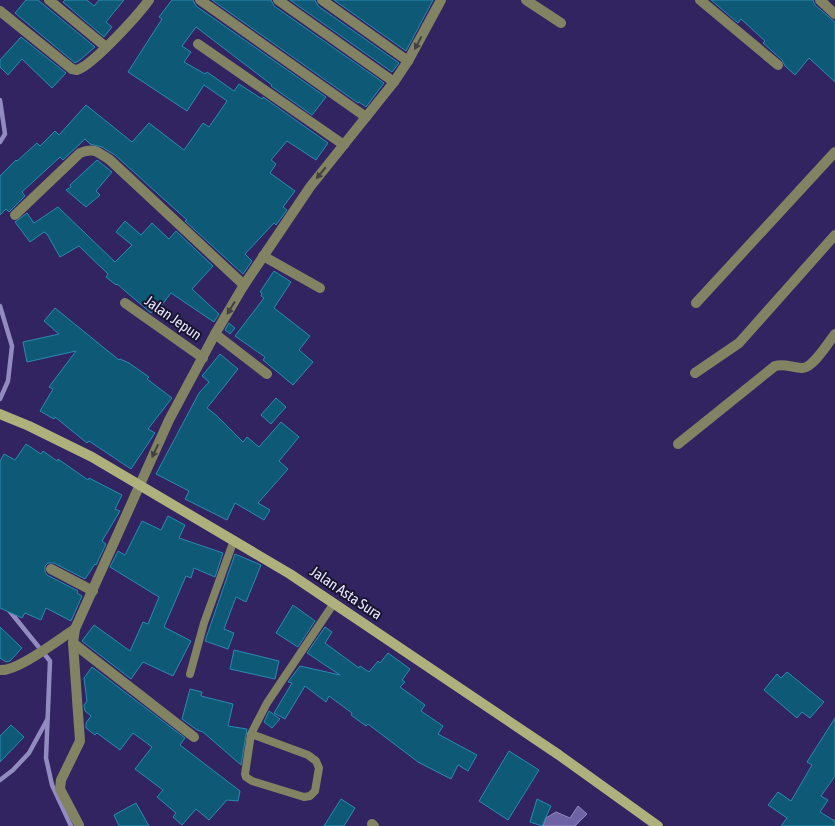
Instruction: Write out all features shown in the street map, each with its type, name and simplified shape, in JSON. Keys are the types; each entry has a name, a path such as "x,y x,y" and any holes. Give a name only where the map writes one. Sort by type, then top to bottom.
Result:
{"street":[{"path":"49,0 106,47"},
{"path":"0,11 77,70 83,68 106,47 134,19 149,0"},
{"path":"200,0 366,117"},
{"path":"278,0 394,82"},
{"path":"322,0 408,62"},
{"path":"79,824 60,789 61,780 80,741 73,643 75,629 169,420 244,285 310,187 408,62 441,0"},
{"path":"526,0 561,23"},
{"path":"700,0 778,65"},
{"path":"820,0 835,14"},
{"path":"198,44 344,145"},
{"path":"15,214 80,153 94,150 110,160 244,285"},
{"path":"696,303 835,152"},
{"path":"695,373 739,343 835,235"},
{"path":"263,256 320,288"},
{"name":"Jalan Jepun","path":"125,303 203,358"},
{"path":"216,334 267,374"},
{"path":"678,444 774,366 784,364 802,368 811,366 835,334"},
{"name":"Jalan Asta Sura","path":"0,414 92,457 290,574 510,722 646,822 658,826"},
{"path":"51,569 93,591"},
{"path":"0,670 30,659 75,629"},
{"path":"73,643 194,737"}],"lane":[{"path":"190,674 204,623 234,540"},
{"path":"251,734 308,755 316,761 319,768 315,791 310,796 304,797 252,781 245,774 251,734 268,703 334,603"}],"shaded area":[{"path":"578,806 587,814 575,826 543,826 546,818 556,812 570,818"}],"building":[{"path":"26,0 38,0 95,47 75,63 15,13"},
{"path":"65,0 87,0 94,6 99,0 124,0 106,22 112,27 104,37 63,2"},
{"path":"172,0 193,0 196,6 326,97 312,115 271,86 196,27 182,46 191,52 184,62 205,74 207,72 234,91 239,84 262,99 263,97 328,143 316,160 287,141 271,160 276,164 270,173 295,191 283,207 287,210 276,225 274,223 245,254 252,261 243,274 115,155 102,147 90,144 85,139 63,160 60,157 22,192 25,196 9,212 6,209 0,215 0,176 37,143 40,146 55,131 59,135 86,105 132,142 149,123 184,150 203,123 209,127 227,101 204,85 187,111 128,72 162,19 159,17"},
{"path":"212,0 271,0 274,6 384,83 366,107"},
{"path":"290,0 315,0 318,6 399,63 392,72"},
{"path":"334,0 433,0 406,51"},
{"path":"711,0 813,0 815,5 835,22 835,82 809,58 795,75 763,43 765,41 741,19 738,23"},
{"path":"21,37 66,73 52,88 22,59 8,75 0,67 0,60"},
{"path":"97,160 112,172 96,191 100,195 86,207 66,190"},
{"path":"58,207 115,262 132,245 116,232 125,221 141,235 152,223 169,239 176,231 213,266 192,289 219,314 214,322 171,293 158,310 156,307 151,313 106,277 108,274 79,246 60,257 47,234 44,232 30,242 15,222 27,213 34,223"},
{"path":"274,271 291,282 274,308 310,336 299,350 313,362 293,385 263,360 265,357 235,336 264,298 260,292"},
{"path":"55,308 119,360 129,363 149,377 147,379 172,398 148,429 155,433 131,469 89,441 87,443 55,417 54,419 40,411 53,389 49,387 76,351 27,362 23,342 59,334 44,321"},
{"path":"229,323 235,328 230,334 225,330"},
{"path":"220,354 238,369 207,408 243,442 247,437 259,447 281,422 299,437 279,461 288,469 258,503 270,510 264,520 235,503 227,520 185,499 189,491 156,474 199,393 209,382 202,376"},
{"path":"276,398 286,407 271,424 261,415"},
{"path":"26,444 41,454 43,451 57,461 58,459 88,480 89,478 122,495 115,509 120,511 102,541 106,544 96,565 85,579 54,563 48,563 45,566 47,575 78,591 77,593 82,596 71,621 46,608 41,620 25,613 22,618 0,608 0,461 4,454 15,460"},
{"path":"168,516 185,525 179,538 223,553 215,577 194,568 191,578 186,576 164,627 191,641 173,676 143,662 131,679 82,641 94,625 130,651 143,622 148,624 159,597 110,567 118,551 125,555 142,521 161,530"},
{"path":"235,554 261,565 246,602 236,597 224,629 234,633 228,649 205,641"},
{"path":"293,605 315,621 298,647 276,633"},
{"path":"0,627 22,648 10,661 6,662 0,658"},
{"path":"325,627 332,632 325,643 359,668 360,666 369,672 388,653 410,669 402,680 405,682 400,687 425,705 421,711 443,726 438,734 477,755 468,771 458,765 451,779 418,762 368,724 366,726 351,715 352,713 329,696 326,702 305,686 285,719 274,713 292,683 288,682 300,666 340,675 307,653"},
{"path":"234,650 279,661 275,679 230,669"},
{"path":"92,667 185,738 180,745 240,791 238,801 227,800 209,820 196,809 182,825 173,817 176,813 157,797 163,790 135,769 152,747 133,733 120,750 97,733 95,735 86,728 86,723 91,716 85,711 84,705 87,701 84,678"},
{"path":"787,672 824,702 810,718 802,712 797,718 764,690 777,674 781,678"},
{"path":"190,689 202,692 201,696 233,704 228,726 247,729 241,765 203,732 182,719"},
{"path":"269,711 280,719 272,728 264,722"},
{"path":"835,718 835,776 821,796 828,800 820,812 835,821 835,826 781,826 787,818 768,805 778,792 791,801 812,765 807,762"},
{"path":"11,725 24,737 0,762 0,736"},
{"path":"509,751 539,770 508,820 479,801"},
{"path":"341,799 355,808 344,826 324,826"},
{"path":"537,799 551,806 542,826 530,822"},
{"path":"136,803 149,826 119,826 114,815"}],"waterway":[{"path":"0,100 5,134 0,142"},
{"path":"0,306 12,346 8,381 0,399"},
{"path":"8,609 50,661 46,758 52,785 71,826"},
{"path":"0,780 13,770 29,753 47,720"}]}
